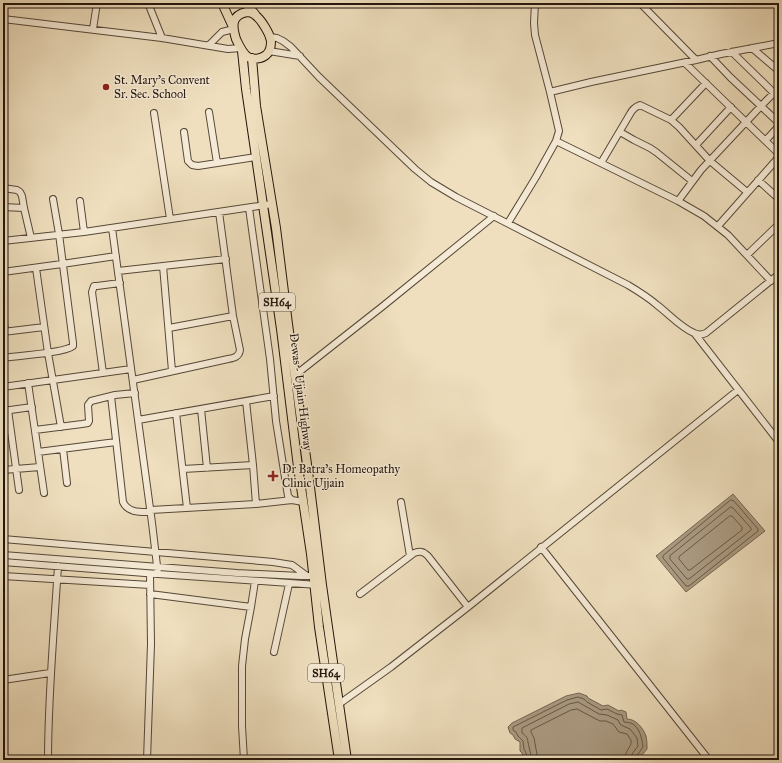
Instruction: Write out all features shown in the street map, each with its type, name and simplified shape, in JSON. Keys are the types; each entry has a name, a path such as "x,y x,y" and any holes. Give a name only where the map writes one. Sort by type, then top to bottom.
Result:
{"main road":[{"name":"Dewas - Ujjain Highway","path":"222,3 242,49 246,90 298,467 314,576 318,585 339,760"},
{"path":"242,49 247,56 256,59 261,58 266,56 269,52 271,42 260,19 245,3"},
{"path":"233,28 235,20 242,13 251,12 255,14"},
{"name":"Dewas - Ujjain Highway","path":"252,58 256,106 276,228 309,479 314,576"},
{"name":"Dewas - Ujjain Highway","path":"323,622 339,704 347,760"}],"street":[{"path":"93,29 96,3"},
{"path":"148,3 162,38"},
{"path":"508,223 556,141 558,131 550,92 534,35 535,3"},
{"path":"640,3 696,60"},
{"path":"3,19 93,29 242,49"},
{"path":"209,45 222,32 233,28"},
{"path":"269,36 278,38 291,47 415,169 431,182 450,194 638,291 657,304 679,323 696,334 779,442"},
{"path":"550,92 685,63 710,56 779,43"},
{"path":"752,48 779,71"},
{"path":"269,52 300,56"},
{"path":"678,201 692,181 710,160 777,91 732,52"},
{"path":"710,56 730,77 779,122"},
{"path":"685,63 779,154 778,158 718,226"},
{"path":"671,120 706,83"},
{"path":"601,163 633,109 640,106 671,120 710,160 747,192"},
{"path":"696,145 731,107"},
{"path":"209,112 217,163"},
{"path":"154,113 170,219"},
{"path":"766,140 779,126"},
{"path":"184,132 188,161 196,166 256,158"},
{"path":"620,132 656,152 692,181"},
{"path":"556,141 678,201 704,216 728,235 771,280"},
{"path":"758,180 779,199"},
{"path":"3,188 17,190 20,192 31,238"},
{"path":"3,358 48,353 68,349 71,348 73,343 53,199"},
{"path":"80,201 84,232"},
{"path":"3,241 84,232 272,204"},
{"path":"3,207 24,208"},
{"path":"249,208 288,496 292,500"},
{"path":"133,380 228,359 238,355 240,350 233,316 219,212"},
{"path":"287,382 494,216"},
{"path":"748,255 779,224"},
{"path":"112,228 151,511 158,574"},
{"path":"3,272 116,256"},
{"path":"118,271 226,259"},
{"path":"163,266 172,371"},
{"path":"36,268 48,353 61,427"},
{"path":"696,334 702,335 706,333 779,274"},
{"path":"103,373 92,292 94,286 120,283"},
{"path":"3,316 4,332 44,327"},
{"path":"169,328 233,316"},
{"path":"3,387 131,369"},
{"path":"28,383 44,493"},
{"path":"339,704 391,667 738,390"},
{"path":"35,430 88,423 89,403 93,400 134,393"},
{"path":"111,396 123,502 124,505 130,510 135,512 256,504 292,500 303,502"},
{"path":"138,420 274,396"},
{"path":"246,401 256,504"},
{"path":"19,490 6,411 32,407"},
{"path":"201,409 208,468"},
{"path":"176,413 187,508"},
{"path":"38,452 116,442"},
{"path":"63,449 67,483"},
{"path":"183,469 253,465"},
{"path":"3,470 40,467"},
{"path":"401,502 410,556"},
{"path":"3,539 274,562 292,565 314,576"},
{"path":"541,547 709,760"},
{"path":"360,594 410,556 418,551 422,551 468,606"},
{"path":"3,555 237,573 314,576"},
{"path":"3,562 150,574 318,585"},
{"path":"48,760 50,673 58,566"},
{"path":"147,760 151,644 150,574"},
{"path":"3,576 150,585"},
{"path":"244,760 242,726 242,666 255,581"},
{"path":"274,652 288,584"},
{"path":"150,594 251,607"},
{"path":"3,680 50,673"}],"water":[{"path":"733,494 765,531 686,592 656,556"},
{"path":"579,693 603,706 608,705 619,711 621,710 626,712 627,719 639,724 646,736 647,749 638,760 523,760 522,753 520,751 520,742 510,733 508,727 512,723 566,696"}],"place":[{"name":"St. Mary's Convent Sr. Sec. School","path":"106,87"},
{"name":"Dr Batra's Homeopathy Clinic Ujjain","path":"273,476"}]}
